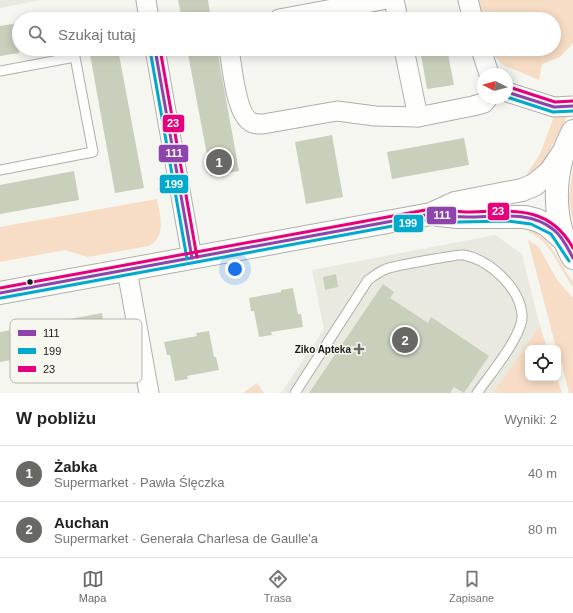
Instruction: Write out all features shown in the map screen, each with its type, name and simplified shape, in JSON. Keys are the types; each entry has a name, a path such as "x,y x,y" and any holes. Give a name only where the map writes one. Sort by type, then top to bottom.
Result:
{"main road":[{"path":"0,293 431,214 455,203 522,190 534,185 550,172 562,154 573,131"},
{"path":"562,154 558,175 557,197 559,218 569,250"},
{"path":"431,214 458,217 525,217 537,220 547,225 569,250"}],"street":[{"path":"146,0 148,12"},
{"path":"317,12 382,0"},
{"path":"394,0 397,12"},
{"path":"468,0 471,12"},
{"path":"156,56 192,258"},
{"path":"230,56 239,104 245,117 253,123 263,124 337,111 375,116 418,117 480,104"},
{"path":"405,56 418,117"},
{"path":"483,56 487,68"},
{"path":"513,94 554,107 573,106"},
{"path":"127,270 136,319"},
{"path":"142,354 149,393"}],"lane":[{"path":"0,71 75,57 93,152 0,170"},
{"path":"295,393 368,280 386,269 463,255 478,260 507,280 516,293 522,316 517,336 477,393"}],"shaded area":[{"path":"0,0 40,0 0,8"},
{"path":"476,0 573,0 573,43 561,56 561,12 479,12"},
{"path":"495,56 561,56 542,64 539,80 503,65"},
{"path":"555,114 567,117 543,163 525,177 540,154"},
{"path":"573,168 573,222 569,197"},
{"path":"157,199 161,218 160,231 155,242 149,246 88,257 65,250 0,262 0,227"},
{"path":"530,229 538,233 549,245 573,282 573,287 549,248 536,236 529,232"},
{"path":"495,235 522,254 540,326 527,345 525,345 525,347 493,393 281,393 324,329 312,270"},
{"path":"528,240 539,247 557,280 573,298 573,393 569,393 561,360 561,345 555,345"},
{"path":"540,326 546,345 527,345"},
{"path":"525,347 525,381 558,381 562,393 493,393"},
{"path":"257,383 264,393 243,393"}],"building":[{"path":"178,0 208,0 210,12 181,12"},
{"path":"12,24 12,54 0,56 0,26"},
{"path":"90,56 119,56 144,188 115,193"},
{"path":"188,56 218,56 239,171 211,176"},
{"path":"421,56 448,56 454,85 427,89"},
{"path":"332,135 343,197 306,204 295,142"},
{"path":"464,138 469,165 392,179 387,152"},
{"path":"74,171 79,200 0,214 0,185"},
{"path":"336,274 338,287 325,290 323,277"},
{"path":"383,284 394,292 390,298 428,323 431,317 489,356 464,393 454,387 450,393 309,393"},
{"path":"293,288 298,314 301,314 303,327 271,332 272,335 259,337 254,311 251,311 249,298 281,292 281,290"},
{"path":"102,313 103,319 70,319"},
{"path":"10,330 10,360 0,362 0,332"},
{"path":"209,331 214,357 216,357 219,370 187,376 188,379 175,381 170,355 167,355 164,342 197,336 196,333"}],"transit line":[{"name":"199","path":"151,56 187,259"},
{"name":"111","path":"156,56 192,258"},
{"name":"23","path":"161,56 197,257"},
{"name":"23","path":"513,88 555,102 573,101"},
{"name":"111","path":"513,94 554,107 573,106"},
{"name":"199","path":"513,99 553,112 573,111"},
{"name":"23","path":"0,288 431,209 465,212 515,212 541,217 553,224 563,234 573,248"},
{"name":"111","path":"0,293 431,214 463,217 513,216 535,220 554,230 565,243 573,258"},
{"name":"199","path":"1,298 431,219 458,222 508,221 531,224 551,234 569,261"}],"place":[{"name":"Żabka","path":"219,162"},
{"name":"Auchan","path":"405,340"},
{"name":"Ziko Apteka","path":"359,349"}]}
